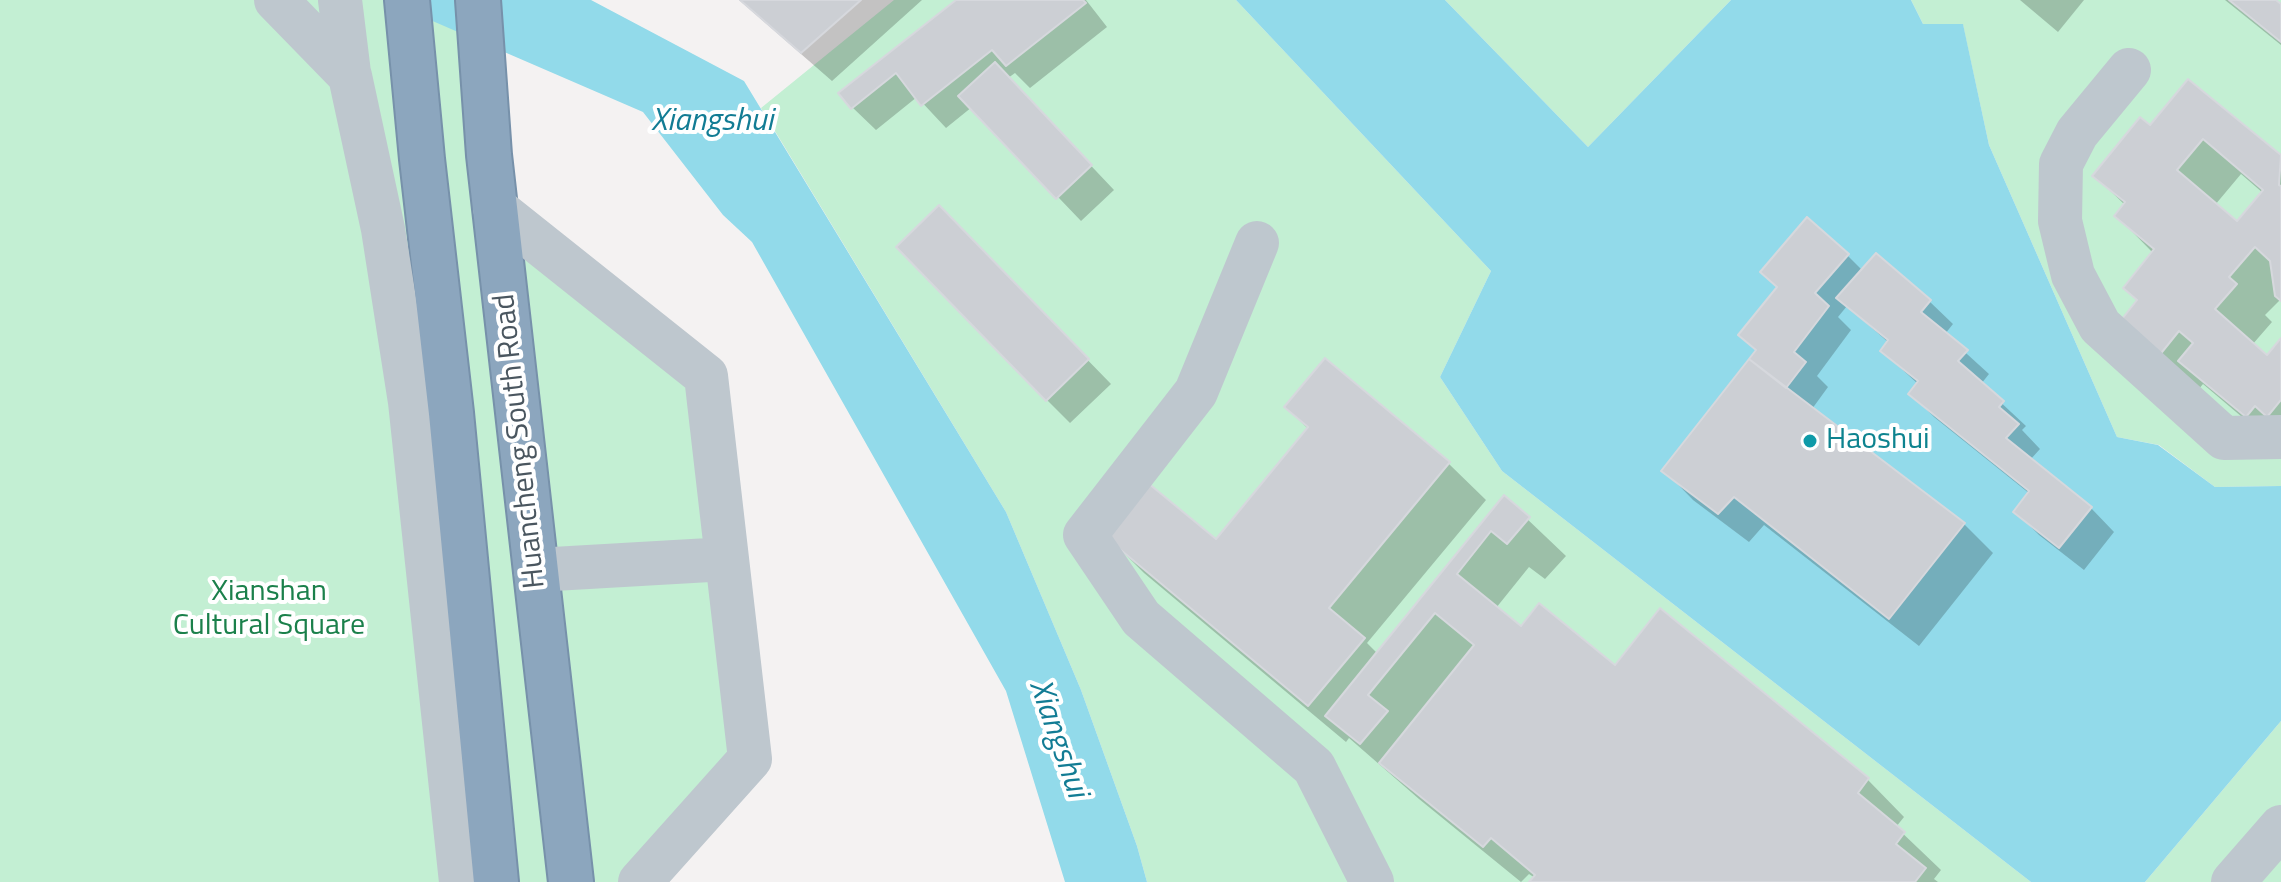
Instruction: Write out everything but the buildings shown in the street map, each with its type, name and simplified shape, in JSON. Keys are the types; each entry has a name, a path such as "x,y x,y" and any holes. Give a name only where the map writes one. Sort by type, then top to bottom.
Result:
{"highway":[{"path":"407,0 496,882"},
{"name":"Huancheng South Road","path":"478,0 489,155 571,882"}],"street":[{"path":"276,0 350,75"},
{"path":"340,0 350,75 383,229 410,402 461,882"},
{"path":"2129,70 2077,133 2061,164 2060,221 2073,275 2100,326 2224,438 2281,437"},
{"path":"495,208 706,376 750,759 640,882"},
{"path":"1257,243 1196,392 1085,535 1141,618 1314,767 1372,882"},
{"path":"536,570 727,559"},
{"path":"2233,882 2281,827"}],"green space":[{"name":"Xianshan Cultural Square","path":"0,0 478,0 496,208 706,376 750,759 640,882 0,882"},
{"path":"894,0 1236,0 1491,271 1440,377 1502,471 2031,882 1147,882 1081,690 1006,512 761,108"},
{"path":"1445,0 1731,0 1588,147"},
{"path":"1911,0 2281,0 2281,486 2215,487 2159,445 2117,437 1989,145 1963,25 1923,24"},
{"path":"2281,721 2281,882 2145,882"}],"water":[{"name":"Xiangshui","path":"384,0 591,0 744,81 1006,512 1081,690 1147,882 1065,882 1006,691 752,242 723,215 643,112"},
{"name":"Haoshui","path":"1236,0 1445,0 1588,147 1731,0 1911,0 1923,24 1963,24 1989,145 2117,437 2158,445 2215,487 2281,486 2281,721 2145,882 2031,882 1502,471 1440,377 1491,271"}],"place":[{"name":"Haoshui","path":"1810,441"}]}
